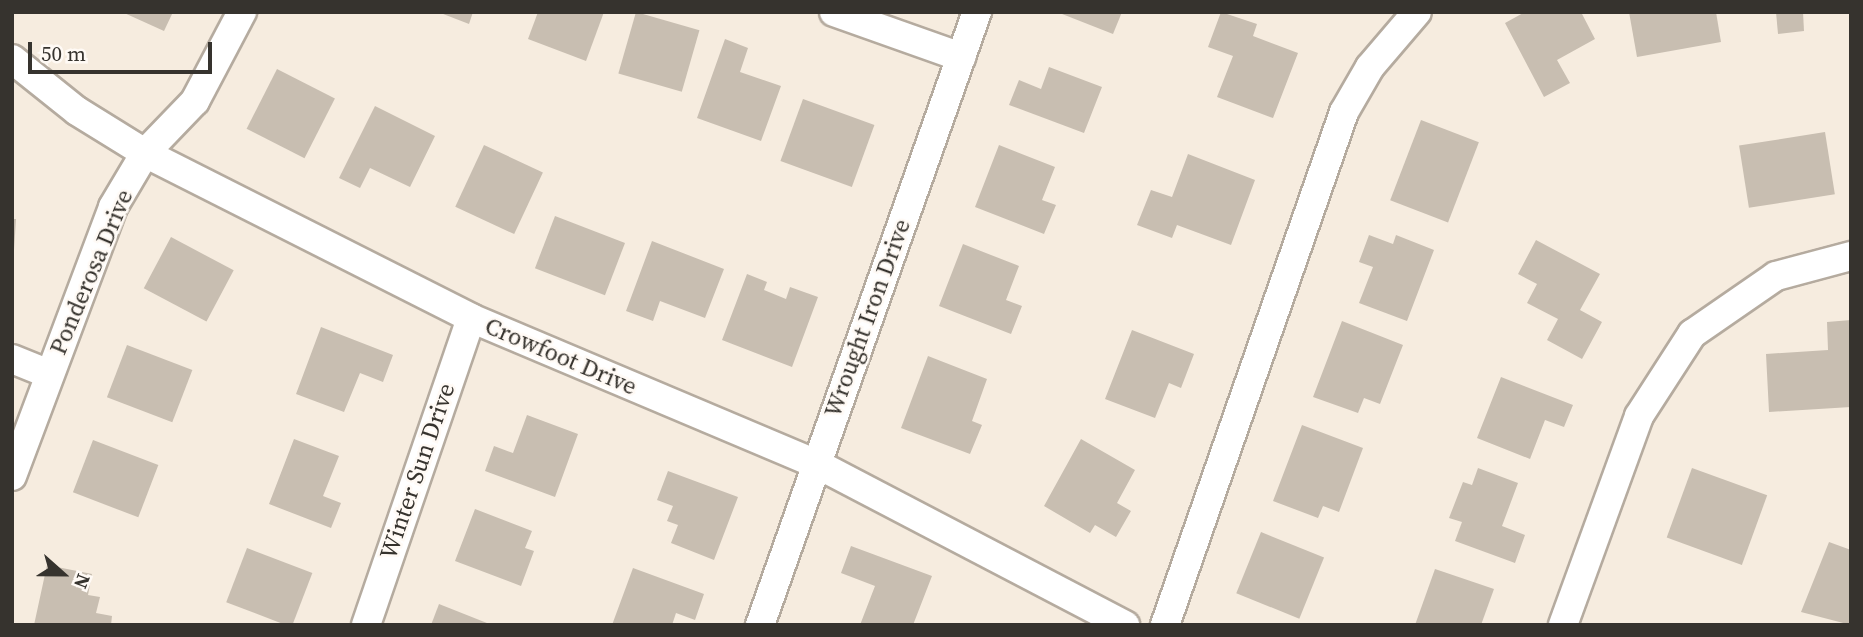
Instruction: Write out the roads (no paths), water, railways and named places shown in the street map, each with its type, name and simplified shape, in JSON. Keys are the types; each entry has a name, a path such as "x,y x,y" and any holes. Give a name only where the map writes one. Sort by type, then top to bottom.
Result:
{"street":[{"name":"Ponderosa Drive","path":"12,475 113,207 145,153 195,101 242,12"},
{"path":"834,12 961,57"},
{"name":"Wrought Iron Drive","path":"760,625 815,463 977,12"},
{"path":"1165,625 1344,112 1370,67 1417,12"},
{"name":"Crowfoot Drive","path":"12,59 77,111 145,153 471,318 815,463 1125,625"},
{"path":"1563,625 1639,416 1692,334 1776,276 1851,256"},
{"name":"Winter Sun Drive","path":"366,625 471,318"},
{"path":"12,359 49,374"}]}
